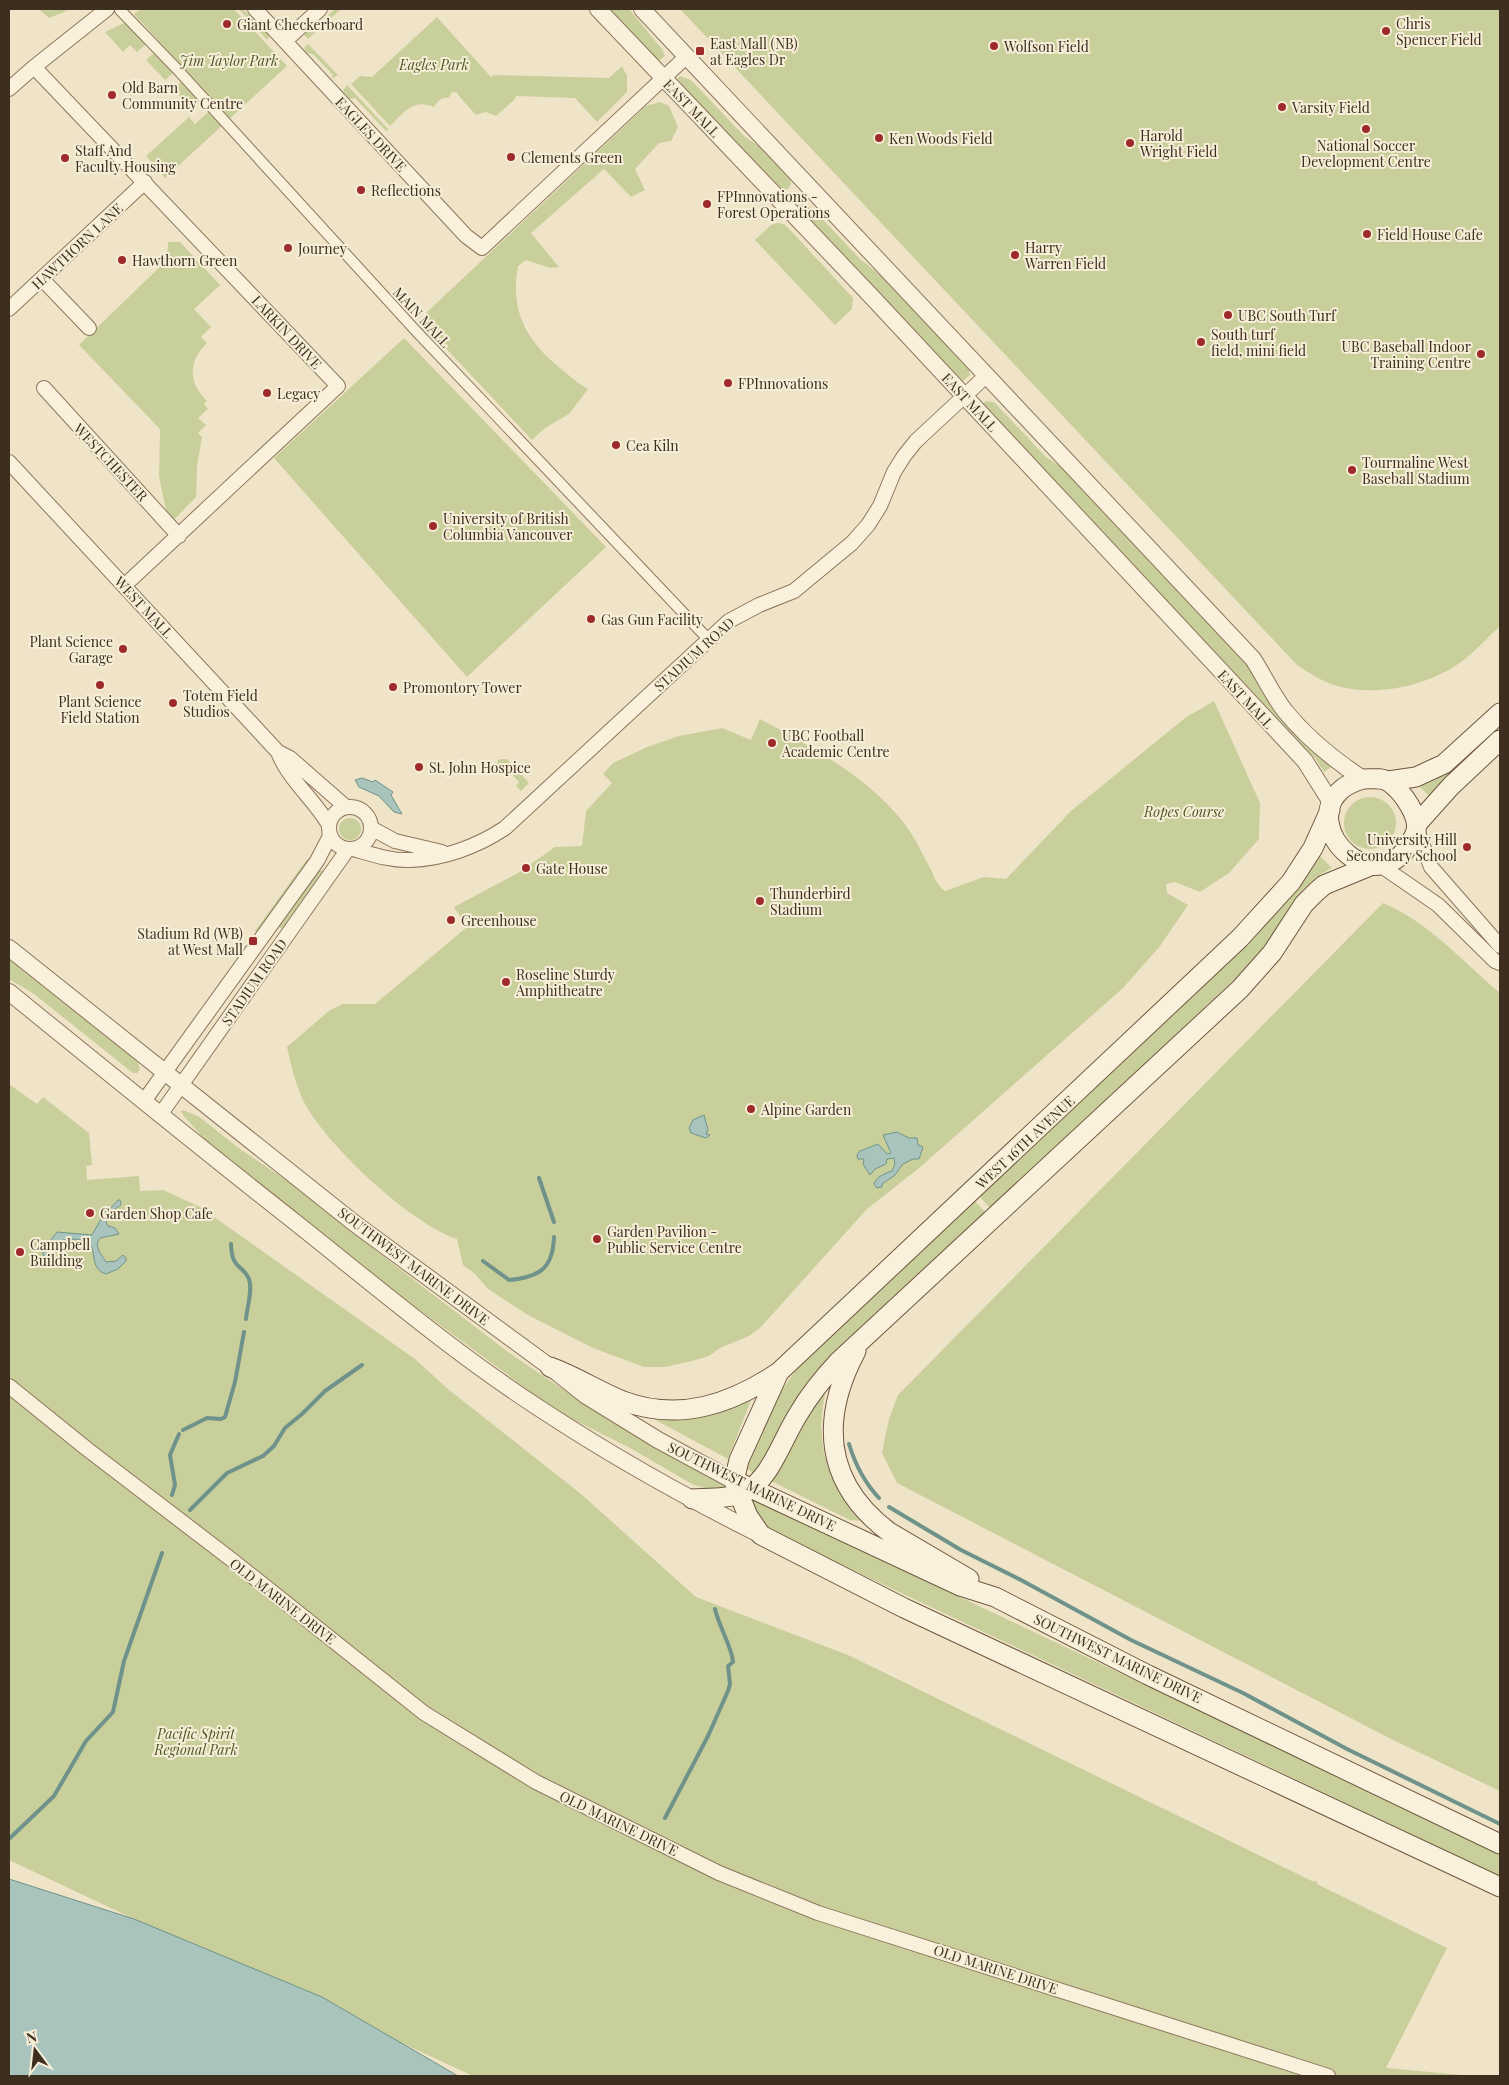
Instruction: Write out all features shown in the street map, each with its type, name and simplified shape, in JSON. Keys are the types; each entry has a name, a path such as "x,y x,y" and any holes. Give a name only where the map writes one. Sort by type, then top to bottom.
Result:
{"main road":[{"path":"1388,782 1416,777 1444,764 1500,713"},
{"path":"692,1499 741,1488 762,1480 798,1414 832,1368 1240,989 1272,953 1304,904 1316,892 1324,885 1375,865 1391,863 1402,855 1417,827 1452,786 1500,740"},
{"path":"1375,865 1354,860 1343,850 1333,836 1330,827 1331,807 1342,789 1363,779 1377,778 1388,782 1408,802 1417,827"},
{"name":"WEST 16TH AVENUE","path":"741,1488 740,1460 779,1372 1240,938 1291,882 1313,848 1331,807"},
{"path":"863,1338 846,1371 834,1410 835,1454 847,1486 870,1517 889,1532 962,1574 996,1597"},
{"path":"550,1367 624,1401 643,1406 679,1410 722,1402 743,1394 779,1372"},
{"path":"741,1488 748,1516 761,1534 904,1608 1500,1887"},
{"name":"SOUTHWEST MARINE DRIVE","path":"741,1488 960,1586 996,1597 1148,1675 1500,1844"}],"street":[{"path":"9,89 34,67 113,9"},
{"name":"MAIN MALL","path":"113,9 171,63 422,338 709,640"},
{"name":"EAGLES DRIVE","path":"255,9 466,236 482,248 686,56"},
{"path":"285,41 320,9"},
{"name":"EAST MALL","path":"598,9 964,396 1305,761 1331,807"},
{"name":"EAST MALL","path":"642,9 1253,659 1284,710 1311,739 1337,761 1363,779"},
{"name":"LARKIN DRIVE","path":"34,67 338,386 124,586"},
{"name":"HAWTHORN LANE","path":"9,309 145,182"},
{"path":"42,279 89,328"},
{"name":"STADIUM ROAD","path":"160,1115 350,849 388,858 409,860 478,844 505,828 709,640 743,612 794,591 852,543 868,525 880,506 894,472 904,456 916,441 986,375"},
{"name":"WESTCHESTER","path":"44,388 179,536"},
{"name":"WEST MALL","path":"9,462 278,752 283,764 312,800 330,830"},
{"name":"WEST MALL","path":"278,752 290,758 346,808"},
{"path":"346,808 363,812 368,818 371,828 367,840 361,846 350,849 337,845 330,830 336,813 346,808"},
{"path":"1417,827 1431,867 1500,946"},
{"name":"STADIUM ROAD","path":"371,828 395,841 445,853"},
{"name":"STADIUM ROAD","path":"144,1101 317,861 330,830"},
{"path":"1375,865 1438,904 1500,964"},
{"name":"SOUTHWEST MARINE DRIVE","path":"9,948 354,1223 550,1367 585,1395 741,1488"},
{"path":"9,992 160,1115 482,1369 614,1456 761,1534"},
{"name":"OLD MARINE DRIVE","path":"9,1386 424,1713 536,1782 719,1873 818,1913 1328,2076"}],"green space":[{"path":"39,9 71,9 49,18"},
{"name":"Jim Taylor Park","path":"141,9 234,9 287,66 165,178 146,156 189,117 195,124 217,104 134,14"},
{"path":"239,9 243,9 261,27 264,26 271,33 267,40"},
{"path":"335,9 341,9 308,39 304,35 310,28 314,29"},
{"path":"610,9 629,9 662,49 665,56 659,61"},
{"path":"680,9 1500,9 1500,626 1458,664 1432,678 1402,687 1371,690 1341,687 1318,678 1297,665"},
{"name":"Eagles Park","path":"437,17 491,77 494,75 609,78 622,66 627,76 627,92 597,122 575,98 516,96 496,116 486,112 476,115 458,93 452,92 449,98 440,100 434,107 420,104 409,108 390,126 351,84 360,76 372,77"},
{"path":"126,22 145,45 137,52 130,45 123,52 105,32"},
{"path":"308,44 338,75 331,79 333,75 313,54 307,53 304,48"},
{"path":"155,52 174,72 165,80 146,60"},
{"path":"680,76 691,80 745,137 762,148 789,176 791,183 789,188 784,191 780,190 677,79"},
{"path":"182,81 201,101 192,109 173,89"},
{"path":"347,85 389,130 386,131 355,98 350,99 343,91"},
{"path":"660,102 669,106 678,127 671,141 659,143 635,169 645,190 631,197 604,169 531,233 559,267 550,268 526,260 518,266 516,297 523,323 538,347 588,389 569,414 545,428 532,440 424,325 425,314 646,106"},
{"path":"795,205 805,205 812,208 859,258 896,288 968,365 970,375 963,381 958,379"},
{"path":"777,223 784,224 853,298 852,309 835,325 755,240 771,225"},
{"path":"168,242 180,242 220,285 194,309 211,327 201,337 207,343 196,357 193,372 196,387 207,401 204,404 208,409 198,418 206,425 198,433 202,437 197,466 196,497 169,525 159,476 160,429 79,345 167,260"},
{"path":"404,338 606,547 467,677 274,458"},
{"path":"986,401 994,402 1046,457 1069,472 1228,641 1331,767 1324,772 1315,758 984,407 983,404"},
{"name":"Ropes Course","path":"1214,701 1260,803 1259,839 1229,873 1200,892 1175,882 1166,884 1167,893 1188,905 1160,946 1123,988 918,1169 867,1209 760,1328 749,1336 720,1348 709,1356 665,1367 644,1367 593,1348 528,1315 488,1289 475,1274 463,1265 457,1239 438,1231 417,1217 394,1200 350,1160 315,1120 301,1096 287,1047 330,1010 343,1004 375,1004 467,927 454,907 518,873 555,847 582,846 586,811 612,783 603,774 613,763 647,747 679,736 722,728 751,740 760,719 838,764 873,791 908,828 937,883 945,891 984,877 1006,879 1071,811 1185,718"},
{"path":"1500,720 1500,727 1429,796 1420,787 1435,780"},
{"path":"507,759 529,783 521,791 516,786 519,782 502,764 498,768 498,760"},
{"path":"1370,797 1380,799 1388,805 1394,813 1396,823 1394,833 1388,841 1380,847 1370,849 1360,847 1352,841 1346,833 1344,823 1346,813 1352,805 1360,799"},
{"path":"350,818 358,821 361,829 358,837 350,840 342,837 339,829 342,821"},
{"path":"1320,856 1332,868 1320,875 1301,892 1266,944 1240,974 991,1209 977,1194 1265,923 1290,898"},
{"path":"307,859 310,862 258,933 255,931"},
{"path":"317,868 325,873 284,930 276,925"},
{"path":"1383,903 1400,911 1430,932 1500,993 1500,1791 1393,1740 897,1483 882,1453 889,1419 898,1395"},
{"path":"9,956 129,1053 138,1063 140,1070 137,1073 133,1073 34,994 9,979"},
{"name":"Pacific Spirit Regional Park","path":"9,1084 37,1104 43,1097 89,1133 92,1165 86,1166 87,1180 139,1176 140,1191 163,1190 200,1207 415,1359 448,1389 581,1494 696,1597 848,1655 1314,1882 1316,1880 1317,1884 1447,1948 1386,2068 1474,2076 473,2076 404,2044 458,2076 9,2076 9,1879 134,1919 9,1860"},
{"path":"183,1110 198,1116 240,1149 301,1190 379,1253 508,1352 605,1418 723,1484 726,1488 710,1490 692,1484 630,1448 558,1412 383,1283 207,1142 183,1115 181,1111"},
{"path":"972,1198 986,1213 854,1338 758,1469 754,1473 744,1467 767,1411 803,1360"},
{"path":"828,1384 821,1421 825,1457 838,1491 860,1521 850,1520 767,1479"},
{"path":"753,1395 728,1459 650,1417"},
{"path":"751,1498 1500,1853 1500,1876 785,1538 762,1523"}],"water":[{"path":"362,778 373,782 375,780 393,792 391,795 402,814 394,812 379,796 359,787 355,780"},
{"path":"704,1115 708,1130 706,1134 710,1135 706,1138 691,1133 689,1128 693,1120"},
{"path":"897,1132 909,1138 917,1138 918,1145 923,1147 919,1159 913,1159 903,1164 894,1176 882,1184 882,1187 877,1188 874,1184 876,1180 892,1171 895,1164 894,1158 887,1159 886,1164 875,1169 870,1175 863,1164 864,1159 858,1159 857,1155 860,1151 878,1144 887,1154 891,1153 883,1135"},
{"path":"120,1200 121,1205 112,1211 106,1222 108,1226 115,1228 119,1234 100,1238 97,1244 106,1262 116,1261 123,1255 126,1258 126,1261 118,1269 106,1274 99,1270 94,1260 92,1248 88,1246 88,1242 79,1240 67,1239 55,1243 52,1255 48,1259 43,1255 43,1250 57,1232 92,1235 105,1212"},
{"path":"9,1879 134,1919 322,1997 458,2076 9,2076"}],"waterway":[{"path":"539,1178 554,1222"},
{"path":"483,1261 509,1280 529,1277 536,1274 547,1264 551,1257 554,1237"},
{"path":"231,1244 233,1259 246,1274 250,1283 246,1319"},
{"path":"183,1430 207,1418 221,1419 225,1417 235,1382 244,1332"},
{"path":"190,1510 227,1473 263,1456 274,1446 285,1428 325,1391 362,1365"},
{"path":"172,1495 175,1485 170,1455 179,1434"},
{"path":"849,1444 861,1472 879,1498"},
{"path":"889,1507 961,1550 1021,1580 1131,1640 1243,1693 1347,1749 1500,1824"},
{"path":"9,1839 54,1796 86,1741 113,1712 124,1661 162,1553"},
{"path":"665,1818 708,1736 730,1684 728,1666 733,1662 732,1656 715,1609"}],"place":[{"name":"Giant Checkerboard","path":"227,24"},
{"name":"Chris Spencer Field","path":"1386,31"},
{"name":"Wolfson Field","path":"994,46"},
{"name":"East Mall (NB) at Eagles Dr","path":"700,51"},
{"name":"Old Barn Community Centre","path":"112,95"},
{"name":"Varsity Field","path":"1282,107"},
{"name":"National Soccer Development Centre","path":"1366,129"},
{"name":"Ken Woods Field","path":"879,138"},
{"name":"Harold Wright Field","path":"1130,143"},
{"name":"Clements Green","path":"511,157"},
{"name":"Staff And Faculty Housing","path":"65,158"},
{"name":"Reflections","path":"361,190"},
{"name":"FPInnovations - Forest Operations","path":"707,204"},
{"name":"Field House Cafe","path":"1367,234"},
{"name":"Journey","path":"288,248"},
{"name":"Harry Warren Field","path":"1015,255"},
{"name":"Hawthorn Green","path":"122,260"},
{"name":"UBC South Turf","path":"1228,315"},
{"name":"South turf field, mini field","path":"1201,342"},
{"name":"UBC Baseball Indoor Training Centre","path":"1481,354"},
{"name":"FPInnovations","path":"728,383"},
{"name":"Legacy","path":"267,393"},
{"name":"Cea Kiln","path":"616,445"},
{"name":"Tourmaline West Baseball Stadium","path":"1352,470"},
{"name":"University of British Columbia Vancouver","path":"433,526"},
{"name":"Gas Gun Facility","path":"591,619"},
{"name":"Plant Science Garage","path":"123,649"},
{"name":"Plant Science Field Station","path":"100,685"},
{"name":"Promontory Tower","path":"393,687"},
{"name":"Totem Field Studios","path":"173,703"},
{"name":"UBC Football Academic Centre","path":"772,743"},
{"name":"St. John Hospice","path":"419,767"},
{"name":"University Hill Secondary School","path":"1467,847"},
{"name":"Gate House","path":"526,868"},
{"name":"Thunderbird Stadium","path":"760,901"},
{"name":"Greenhouse","path":"451,920"},
{"name":"Stadium Rd (WB) at West Mall","path":"253,941"},
{"name":"Roseline Sturdy Amphitheatre","path":"506,982"},
{"name":"Alpine Garden","path":"751,1109"},
{"name":"Garden Shop Cafe","path":"90,1213"},
{"name":"Garden Pavilion - Public Service Centre","path":"597,1239"},
{"name":"Campbell Building","path":"20,1252"}]}
